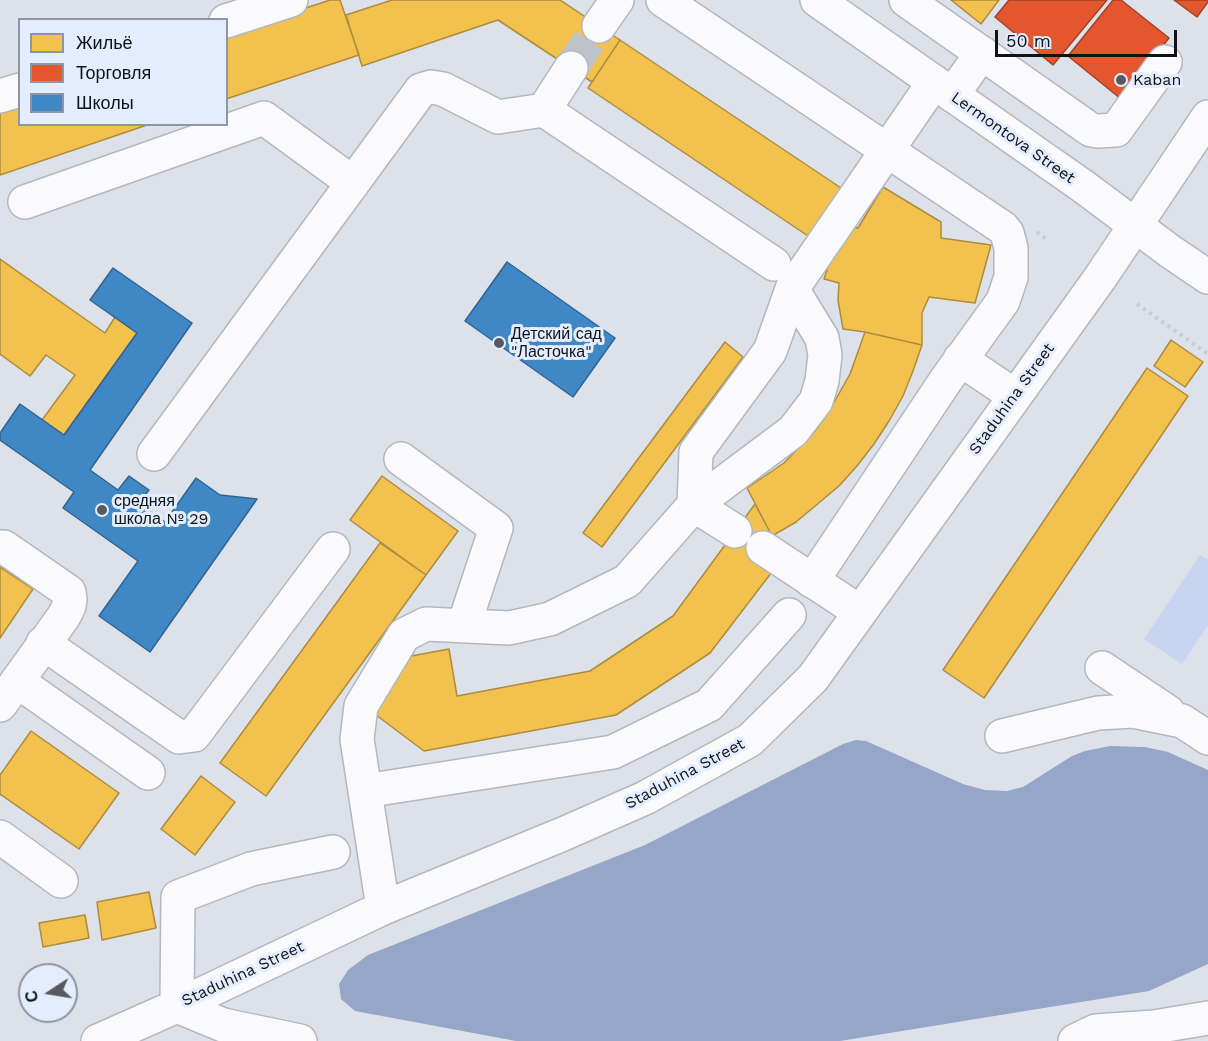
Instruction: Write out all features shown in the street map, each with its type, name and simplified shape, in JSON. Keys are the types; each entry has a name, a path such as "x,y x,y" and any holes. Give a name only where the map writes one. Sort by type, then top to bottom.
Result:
{"street":[{"path":"228,20 291,0"},
{"path":"663,0 1003,228 1007,233 1011,248 1011,277 1003,300 960,359 812,581"},
{"name":"Lermontova Street","path":"818,0 1208,277"},
{"path":"906,0 1091,130 1116,130 1165,62"},
{"path":"694,505 696,452 770,351 783,276 887,150 943,88 982,53"},
{"path":"544,110 571,68"},
{"path":"154,454 421,90 431,87 443,89 498,117 544,110 783,276 822,338 825,355 822,381 816,401 793,431 694,505 627,581 550,619 509,628 426,624 404,635 361,706 357,739 382,908"},
{"path":"0,96 18,91"},
{"name":"Staduhina Street","path":"98,1041 177,1006 382,908 645,798 750,740 813,678 1100,278 1208,117"},
{"path":"25,202 264,118 353,183"},
{"path":"960,359 1015,396"},
{"path":"401,459 496,528 464,625"},
{"path":"694,505 735,531"},
{"path":"0,547 4,547 69,592 70,599 64,616 8,693 148,773"},
{"path":"763,548 860,612"},
{"path":"43,643 179,737 194,735 333,549"},
{"path":"365,791 614,752 709,705 789,615"},
{"path":"1101,668 1199,726"},
{"path":"1002,736 1098,713 1133,711 1199,726"},
{"path":"0,837 61,881"},
{"path":"300,1041 223,1025 177,1006 178,897 251,869 333,852"},
{"path":"1075,1041 1096,1031 1147,1034 1208,1018"}],"path":[{"path":"1137,304 1208,354"}],"shaded area":[{"path":"1200,555 1208,560 1208,625 1182,664 1144,639"},
{"path":"856,740 866,741 963,784 985,790 1007,791 1023,787 1072,756 1110,746 1145,747 1168,752 1208,770 1208,964 1149,991 840,1041 516,1041 355,1011 341,999 339,984 348,970 368,955 645,845 843,744"}],"building: Жильё":[{"path":"330,0 340,0 359,55 228,98 228,33"},
{"path":"392,0 560,0 620,40 592,82 498,20 362,66 346,15"},
{"path":"951,0 999,0 981,24"},
{"path":"620,40 847,192 814,240 588,88"},
{"path":"18,104 18,126 144,126 0,175 0,110"},
{"path":"883,187 941,222 941,238 991,245 975,303 929,297 922,313 922,345 843,329 838,300 839,283 824,279 841,227 858,228"},
{"path":"0,259 105,333 115,317 137,333 64,435 42,420 75,375 46,355 30,376 0,354"},
{"path":"865,332 922,345 903,396 874,444 839,486 796,522 772,536 747,488 784,463 815,431 850,374"},
{"path":"1171,340 1203,362 1185,387 1154,366"},
{"path":"725,342 743,357 602,547 583,533"},
{"path":"1147,368 1188,396 984,698 943,670"},
{"path":"382,476 458,531 426,575 350,520"},
{"path":"755,504 772,536 775,568 710,653 616,715 424,751 372,712 406,657 449,649 457,696 590,671 673,616"},
{"path":"380,543 426,575 266,796 220,763"},
{"path":"0,567 33,589 0,638"},
{"path":"31,731 119,793 79,849 0,794 0,775"},
{"path":"201,776 235,802 195,855 161,829"},
{"path":"149,892 156,928 102,940 97,902"},
{"path":"85,915 89,938 43,947 39,923"}],"building: Торговля":[{"path":"1009,0 1107,0 1053,65 995,17"},
{"path":"1113,0 1121,0 1169,38 1121,99 1068,56"},
{"path":"1174,0 1208,0 1208,2 1197,17"}],"building: Школы":[{"path":"507,262 615,338 573,397 465,321"},
{"path":"113,268 192,323 90,470 118,490 129,476 149,490 138,504 165,522 196,478 220,495 257,499 150,652 99,616 138,561 63,508 74,492 0,440 0,433 20,404 64,435 137,333 90,300"}],"tunnel":[{"path":"571,68 599,26"}],"place":[{"name":"Kaban","path":"1121,80"},
{"name":"Детский сад \"Ласточка\"","path":"499,343"},
{"name":"средняя школа № 29","path":"102,510"}]}
